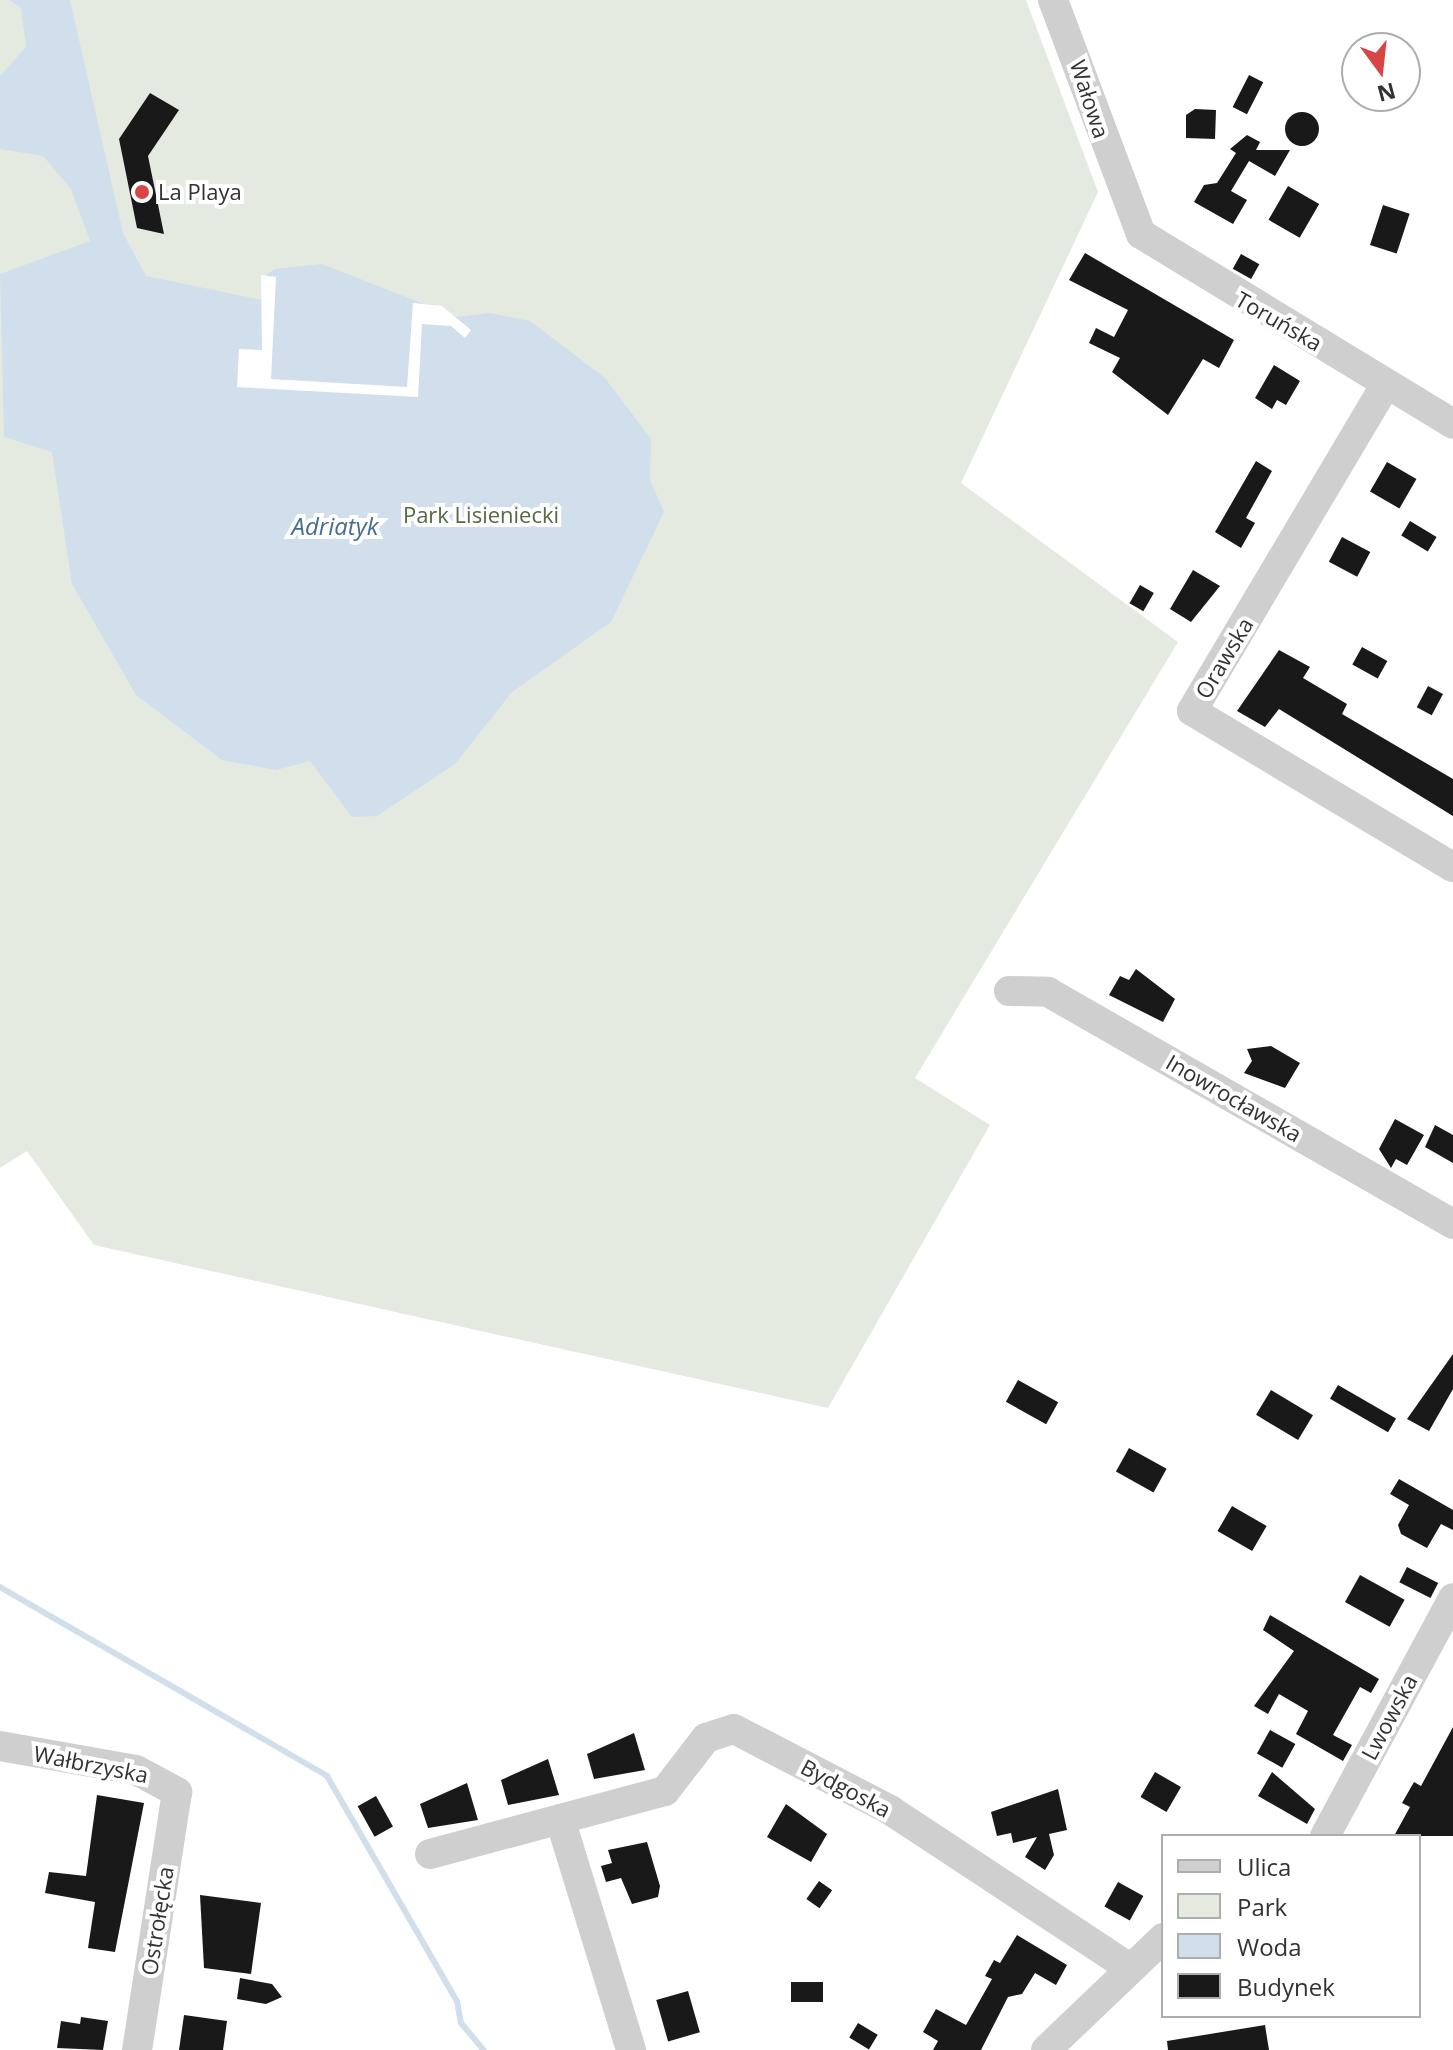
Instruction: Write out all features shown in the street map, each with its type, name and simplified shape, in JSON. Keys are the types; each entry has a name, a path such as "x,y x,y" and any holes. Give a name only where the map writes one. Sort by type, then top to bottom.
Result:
{"street":[{"name":"Wałowa","path":"1053,0 1122,200"},
{"name":"Toruńska","path":"1122,200 1141,234 1167,255 1453,424"},
{"name":"Orawska","path":"1386,384 1192,711 1453,867"},
{"name":"Inowrocławska","path":"1009,991 1048,992 1453,1224"},
{"name":"Lwowska","path":"1326,1834 1453,1598"},
{"name":"Bydgoska","path":"430,1854 665,1791 706,1738 734,1729 890,1810 1127,1966"},
{"name":"Wałbrzyska","path":"0,1746 136,1770 177,1792"},
{"name":"Ostrołęcka","path":"137,2050 177,1792"},
{"path":"560,1819 631,2050"},
{"path":"1046,2050 1127,1966 1161,1940"}],"green space":[{"name":"Park Lisieniecki","path":"0,0 1026,0 1098,192 961,483 1178,642 915,1078 990,1125 828,1408 94,1245 27,1151 0,1168"}],"water":[{"name":"Adriatyk","path":"9,0 70,0 123,233 146,276 262,300 265,276 275,269 322,264 457,317 490,313 530,321 605,378 651,439 650,480 664,512 611,622 512,692 455,764 377,816 352,817 310,761 276,770 222,760 136,695 72,584 52,452 4,437 0,274 90,241 71,189 43,156 0,149 0,76 26,47 21,8"}],"pier":[{"path":"261,275 276,277 271,379 407,387 413,303 442,306 471,330 465,338 451,326 422,324 418,397 237,387 239,349 262,350"}],"building":[{"path":"1249,75 1263,82 1247,114 1233,107"},
{"name":"La Playa","path":"150,93 179,110 148,156 164,234 137,228 119,139"},
{"path":"1195,109 1216,110 1215,139 1186,138 1186,115"},
{"path":"1302,112 1314,117 1319,129 1314,141 1302,146 1290,141 1285,129 1290,117"},
{"path":"1247,135 1260,142 1256,150 1290,150 1275,176 1249,161 1231,191 1247,200 1233,224 1194,202 1204,185 1217,183 1236,153 1230,149"},
{"path":"1288,186 1319,204 1300,238 1268,220"},
{"path":"1383,205 1410,214 1397,254 1370,245"},
{"path":"1085,253 1234,340 1219,368 1203,359 1168,415 1112,372 1120,358 1089,343 1096,328 1114,337 1128,310 1069,280"},
{"path":"1241,254 1259,264 1251,279 1233,269"},
{"path":"1274,365 1300,381 1286,405 1277,400 1272,409 1255,398"},
{"path":"1256,461 1272,471 1246,518 1255,523 1241,548 1215,532"},
{"path":"1387,462 1416,479 1399,508 1370,491"},
{"path":"1410,521 1437,537 1428,552 1401,536"},
{"path":"1342,537 1370,552 1357,577 1329,562"},
{"path":"1193,570 1220,586 1191,622 1170,609"},
{"path":"1140,585 1154,593 1143,611 1130,603"},
{"path":"1362,647 1387,661 1378,679 1352,664"},
{"path":"1279,650 1310,667 1303,678 1347,704 1342,714 1453,779 1453,816 1279,709 1265,727 1237,711"},
{"path":"1428,686 1443,694 1432,715 1417,707"},
{"path":"1136,969 1175,999 1163,1022 1109,995 1120,976 1129,980"},
{"path":"1271,1046 1300,1063 1285,1088 1244,1073 1252,1061 1247,1049"},
{"path":"1395,1119 1424,1135 1407,1165 1396,1159 1391,1168 1379,1149"},
{"path":"1435,1125 1453,1135 1453,1163 1425,1147"},
{"path":"1453,1354 1453,1389 1429,1431 1407,1419"},
{"path":"1018,1380 1058,1402 1046,1424 1006,1402"},
{"path":"1338,1385 1396,1418 1388,1432 1330,1399"},
{"path":"1271,1390 1313,1415 1298,1440 1256,1415"},
{"path":"1129,1448 1167,1469 1154,1492 1116,1472"},
{"path":"1399,1479 1453,1510 1453,1530 1441,1524 1427,1548 1401,1534 1398,1525 1409,1505 1390,1494"},
{"path":"1232,1506 1267,1526 1252,1551 1218,1531"},
{"path":"1407,1567 1438,1583 1430,1598 1399,1582"},
{"path":"1360,1575 1405,1600 1390,1627 1345,1602"},
{"path":"1270,1615 1379,1679 1371,1693 1360,1687 1333,1735 1352,1745 1343,1761 1296,1734 1308,1711 1279,1694 1268,1714 1254,1706 1294,1651 1263,1630"},
{"path":"1453,1727 1453,1836 1395,1834 1410,1807 1402,1803 1414,1782 1421,1786"},
{"path":"1270,1730 1295,1744 1282,1768 1257,1754"},
{"path":"634,1733 645,1770 594,1779 587,1754"},
{"path":"548,1759 559,1795 508,1805 501,1780"},
{"path":"1155,1772 1181,1787 1166,1812 1140,1797"},
{"path":"1272,1772 1315,1809 1307,1824 1258,1796"},
{"path":"467,1783 478,1820 428,1828 420,1804"},
{"path":"1058,1789 1067,1830 1049,1834 1054,1855 1045,1870 1025,1857 1037,1837 1013,1843 1011,1833 997,1836 991,1812"},
{"path":"97,1795 144,1803 115,1952 88,1948 95,1902 45,1893 49,1872 86,1876"},
{"path":"376,1796 393,1827 375,1837 358,1806"},
{"path":"786,1804 827,1834 811,1862 767,1837"},
{"path":"647,1842 660,1886 658,1897 632,1904 621,1878 606,1882 601,1866 612,1863 608,1850"},
{"path":"819,1881 832,1890 819,1908 806,1899"},
{"path":"1118,1882 1143,1896 1130,1921 1104,1906"},
{"path":"200,1895 261,1903 251,1974 204,1968"},
{"path":"1017,1935 1067,1965 1056,1985 1035,1973 1022,1994 1008,1997 981,2050 933,2050 938,2041 923,2032 936,2009 966,2025 992,1979 985,1976 994,1960 1000,1963"},
{"path":"240,1978 272,1984 282,1997 266,2004 237,1999"},
{"path":"791,1982 823,1982 823,2002 791,2002"},
{"path":"688,1991 700,2032 668,2041 656,2000"},
{"path":"184,2015 227,2021 223,2050 179,2050"},
{"path":"81,2017 108,2021 103,2050 57,2048 61,2021 80,2024"},
{"path":"858,2023 878,2035 869,2049 849,2038"},
{"path":"1265,2025 1269,2050 1168,2050 1167,2041"}],"waterway":[{"path":"0,1587 327,1776 457,2001 461,2023 484,2050"}],"place":[{"name":"La Playa","path":"142,192"}]}
